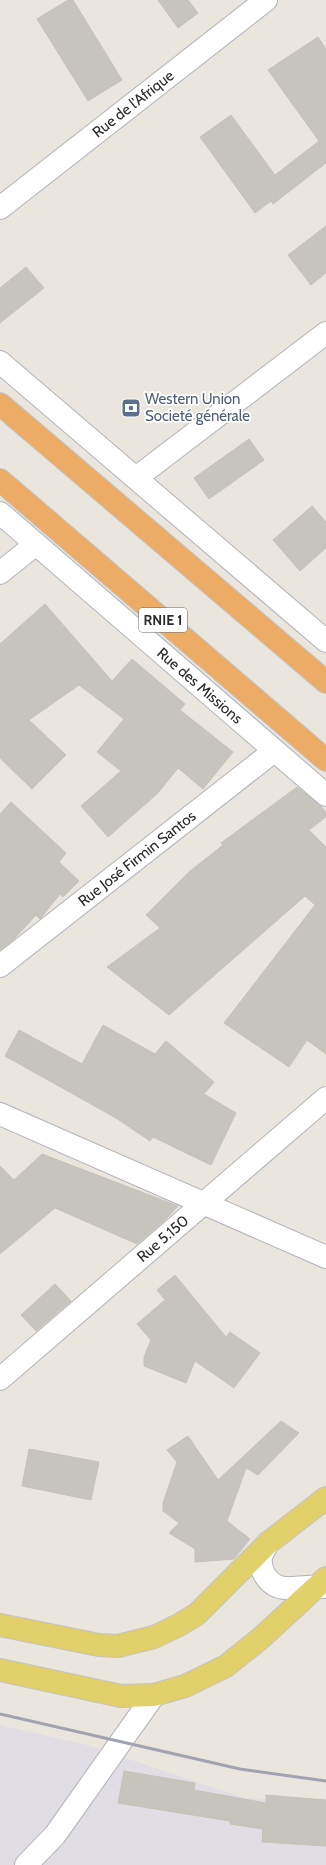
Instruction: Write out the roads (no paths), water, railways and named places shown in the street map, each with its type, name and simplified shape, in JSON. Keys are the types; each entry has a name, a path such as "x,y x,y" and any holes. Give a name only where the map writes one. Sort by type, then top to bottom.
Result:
{"highway":[{"path":"0,404 326,682"},
{"name":"Rue des Missions","path":"0,480 326,760"}],"main road":[{"path":"0,1625 99,1645 118,1646 154,1637 179,1625 197,1614 268,1543 326,1498"},
{"path":"0,1670 121,1696 154,1695 185,1686 226,1666 261,1638 323,1584"}],"street":[{"name":"Rue de l'Afrique","path":"0,208 266,0"},
{"path":"136,478 326,333"},
{"path":"0,362 326,642"},
{"name":"Rue des Missions","path":"0,513 326,795"},
{"path":"0,573 36,544"},
{"name":"Rue José Firmin Santos","path":"0,966 274,751"},
{"name":"Rue 5.150","path":"0,1378 326,1098"},
{"path":"0,1114 326,1257"},
{"path":"268,1543 261,1557 263,1573 268,1580 284,1588 323,1584"},
{"path":"26,1865 55,1835 154,1695"}],"railway":[{"path":"0,1714 240,1769 326,1781"}],"place":[{"name":"Western Union Societé générale","path":"131,408"}]}
